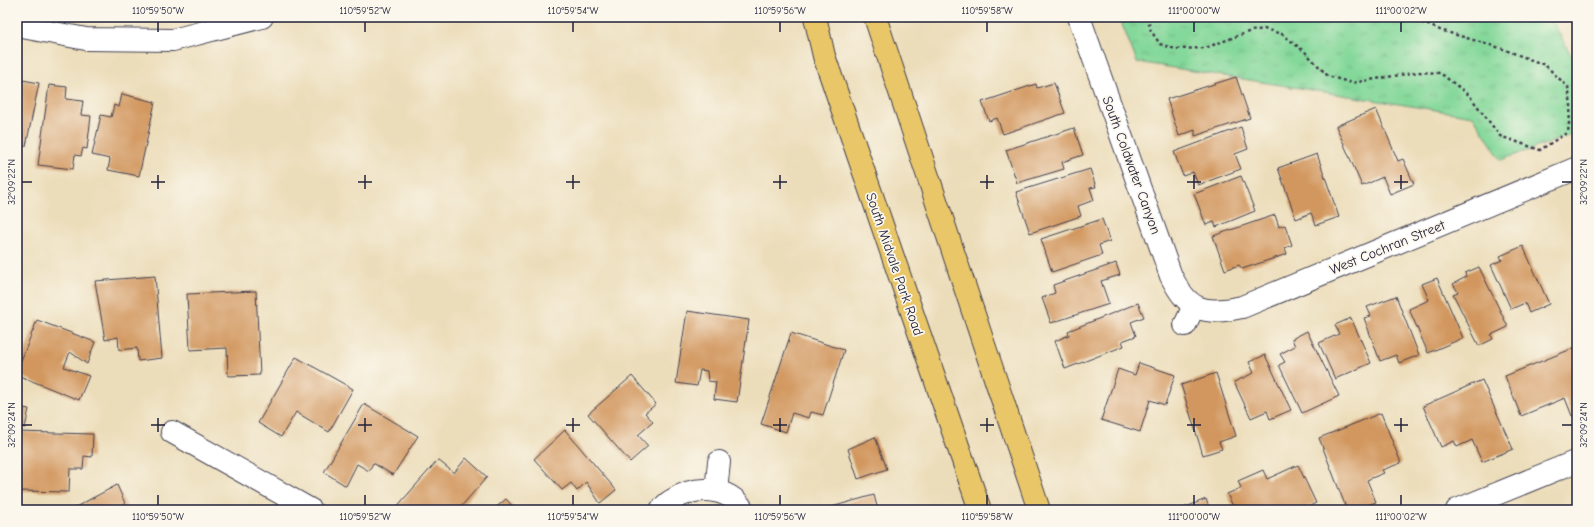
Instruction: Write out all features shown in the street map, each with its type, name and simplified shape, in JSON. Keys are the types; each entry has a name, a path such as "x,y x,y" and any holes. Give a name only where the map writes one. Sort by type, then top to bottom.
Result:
{"main road":[{"name":"South Midvale Park Road","path":"815,17 824,56 980,510"},
{"path":"875,17 1039,510"}],"street":[{"path":"17,26 86,39 173,40 262,17"},
{"name":"South Coldwater Canyon","path":"1079,17 1171,276 1179,291 1194,306"},
{"name":"West Cochran Street","path":"1194,306 1208,311 1223,311 1242,307 1577,168"},
{"path":"1185,326 1194,306"},
{"path":"172,432 311,510"},
{"path":"1457,510 1577,461"},
{"path":"716,491 719,462"},
{"path":"661,510 673,500 690,492 716,491 723,492 740,504 743,510"}],"path":[{"path":"1147,17 1151,31 1160,44 1175,49 1205,48 1251,31 1264,29 1282,34 1305,52 1328,76 1352,83 1418,72 1440,73 1469,95 1500,136 1540,150 1568,132 1571,105 1568,87 1545,65 1500,48 1440,30 1409,17"}],"green space":[{"path":"1119,17 1550,17 1577,66 1577,133 1501,160 1473,116 1137,62"}],"building":[{"path":"1236,77 1250,118 1195,136 1195,130 1179,136 1167,99"},
{"path":"17,79 39,83 26,146 20,146 18,159"},
{"path":"1054,83 1065,113 1003,134 997,118 989,121 982,102 1036,84 1037,88"},
{"path":"49,85 67,87 66,99 83,101 81,115 91,116 87,149 83,148 81,156 75,155 73,169 38,165"},
{"path":"122,94 155,102 139,176 108,170 110,159 92,155 101,115 111,117 114,105 119,107"},
{"path":"1376,109 1398,161 1403,159 1414,184 1390,194 1383,177 1362,186 1336,126"},
{"path":"1241,127 1248,149 1235,154 1241,169 1198,185 1193,172 1183,176 1174,152"},
{"path":"1074,128 1083,155 1062,162 1064,169 1017,183 1006,150"},
{"path":"1317,154 1339,217 1316,225 1311,213 1296,219 1278,168"},
{"path":"1090,169 1096,187 1090,188 1094,200 1078,206 1081,216 1030,233 1016,192"},
{"path":"1241,176 1255,211 1216,227 1214,222 1206,225 1194,194"},
{"path":"1275,215 1279,227 1285,225 1292,245 1285,248 1287,254 1242,269 1239,265 1225,270 1213,236"},
{"path":"1102,219 1110,241 1099,245 1102,255 1052,272 1041,239"},
{"path":"1523,246 1549,304 1529,313 1525,303 1511,309 1491,265 1502,260 1500,256"},
{"path":"1116,263 1120,275 1101,281 1109,304 1051,323 1042,298 1055,293 1053,285"},
{"path":"1479,267 1508,327 1491,335 1493,339 1479,346 1453,294 1458,292 1453,284 1466,277 1465,273"},
{"path":"155,276 162,358 138,361 137,348 119,350 118,337 105,340 95,281"},
{"path":"1437,278 1463,338 1428,353 1409,309 1429,300 1422,284"},
{"path":"256,291 260,375 228,376 227,348 190,350 187,294"},
{"path":"1396,296 1419,355 1399,363 1396,355 1380,361 1364,318 1371,316 1367,307"},
{"path":"1138,303 1144,317 1131,322 1136,336 1122,341 1124,346 1065,369 1055,341 1069,335 1068,331"},
{"path":"687,311 749,320 737,402 714,399 716,382 708,381 707,371 700,370 697,386 676,383"},
{"path":"1351,318 1371,363 1335,379 1319,343 1339,334 1335,325"},
{"path":"37,320 95,342 87,364 70,352 64,367 89,376 79,400 17,375 17,371"},
{"path":"1307,331 1339,396 1302,413 1279,365 1285,362 1280,354 1295,346 1292,339"},
{"path":"791,333 844,350 823,415 811,412 809,418 792,413 786,432 761,424"},
{"path":"1574,348 1577,356 1577,414 1572,416 1565,398 1521,416 1505,376"},
{"path":"1265,355 1291,410 1270,419 1267,411 1251,418 1234,382 1254,373 1249,362"},
{"path":"296,357 353,389 329,432 296,412 281,437 258,423"},
{"path":"1139,363 1175,375 1165,405 1150,400 1140,432 1101,420 1118,369 1135,375"},
{"path":"1216,373 1236,436 1219,442 1222,449 1203,455 1181,385"},
{"path":"632,376 656,404 645,413 653,422 638,435 648,446 630,462 588,414"},
{"path":"1482,380 1513,449 1482,462 1472,440 1457,447 1454,441 1441,447 1423,406"},
{"path":"364,404 418,436 393,475 373,463 369,471 357,464 346,486 324,472"},
{"path":"17,407 29,409 25,428 17,426"},
{"path":"1381,413 1401,463 1382,470 1384,473 1367,480 1376,502 1354,510 1347,510 1319,438"},
{"path":"565,430 616,490 600,503 586,482 577,491 571,483 562,490 534,459"},
{"path":"17,432 93,434 92,457 84,456 83,469 70,469 69,492 17,491"},
{"path":"875,437 887,469 858,479 848,449"},
{"path":"466,458 487,477 458,510 394,510 438,460 454,473"},
{"path":"1298,465 1316,503 1302,510 1235,510 1227,494 1241,488 1238,481 1263,470 1267,479"},
{"path":"117,485 128,510 70,510"},
{"path":"874,495 878,510 829,510 828,508"},
{"path":"506,499 516,510 493,510"},
{"path":"1206,499 1210,510 1178,510"}]}
